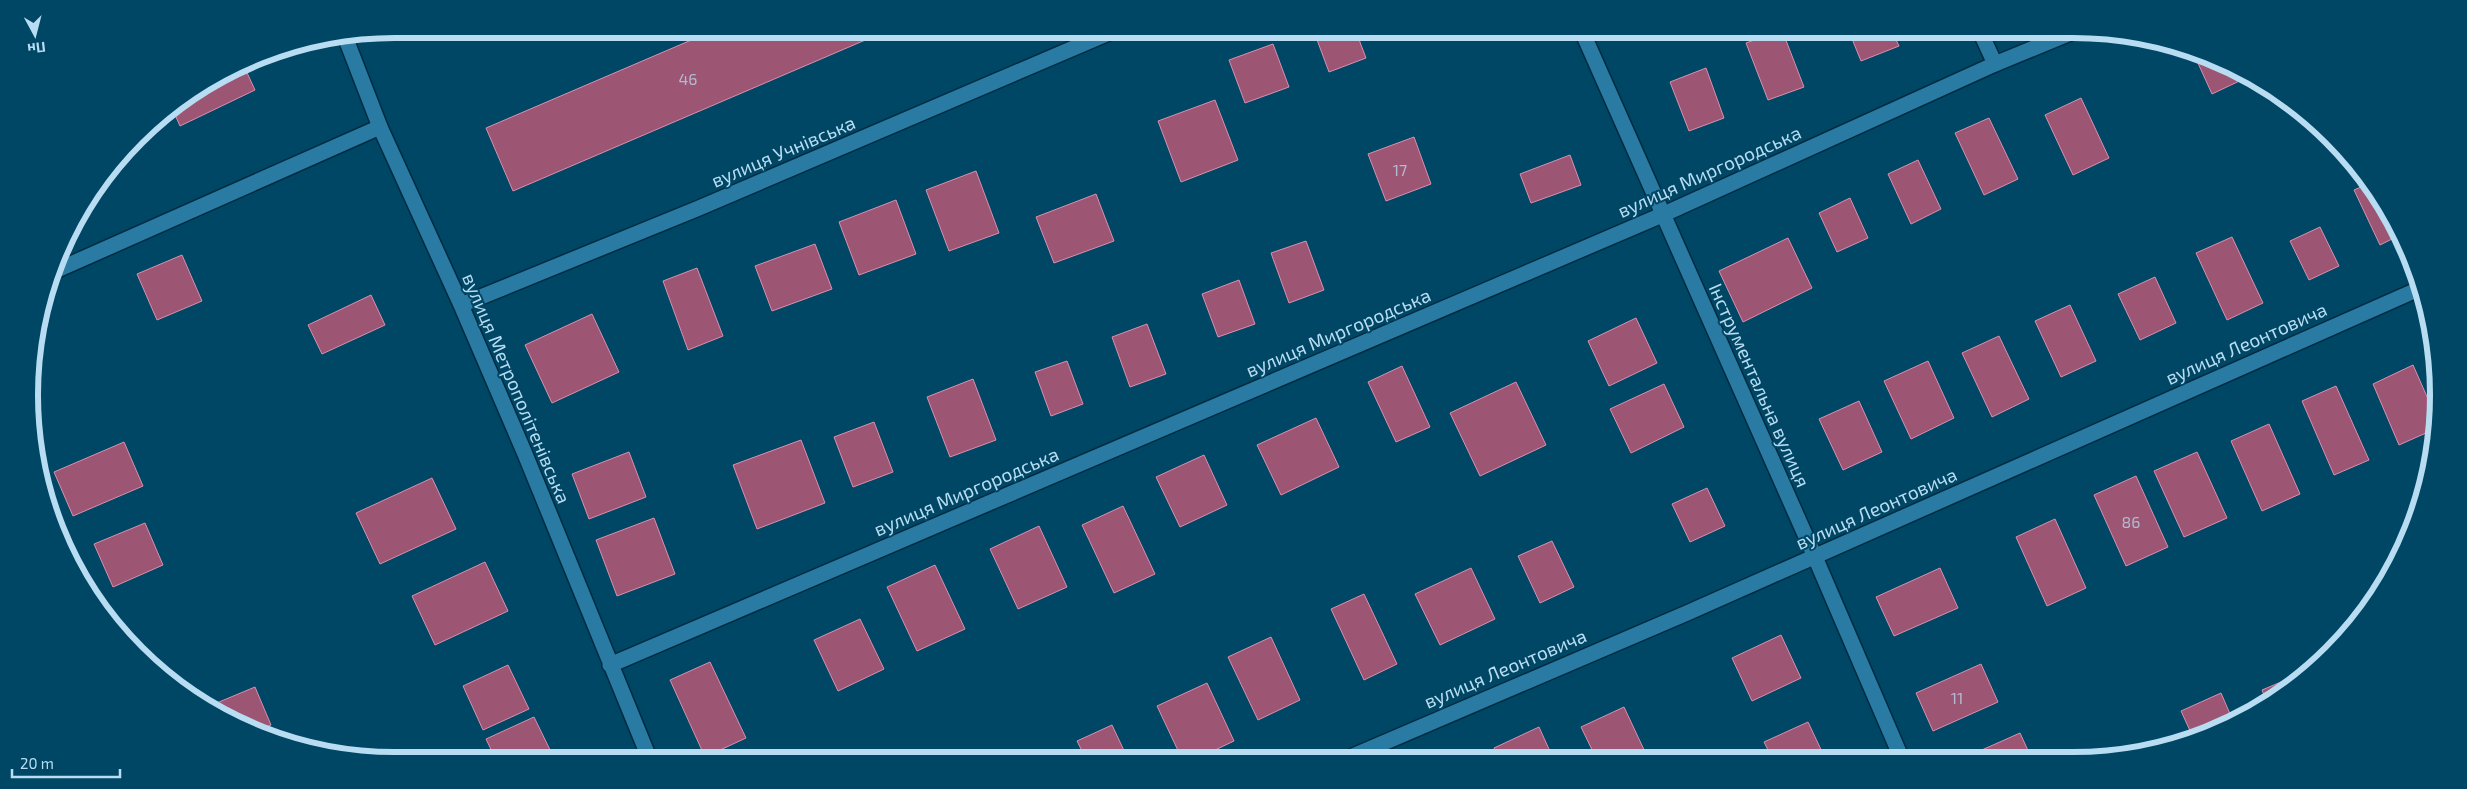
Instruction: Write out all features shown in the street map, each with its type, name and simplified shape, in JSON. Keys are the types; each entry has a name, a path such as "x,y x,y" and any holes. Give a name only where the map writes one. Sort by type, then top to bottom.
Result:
{"street":[{"name":"вулиця Учнівська","path":"461,305 699,208 1097,38"},
{"name":"Інструментальна вулиця","path":"1585,38 1815,557 1898,752"},
{"path":"1983,38 1995,64"},
{"name":"вулиця Миргородська","path":"610,665 1662,215 1995,64 2060,38"},
{"name":"вулиця Метрополітенівська","path":"347,41 380,127 461,305 647,752"},
{"path":"61,268 380,127"},
{"name":"вулиця Леонтовича","path":"1360,752 1815,557 2414,291"}],"building":[{"path":"696,38 870,38 513,191 486,128"},
{"path":"1316,38 1358,38 1366,58 1329,72"},
{"path":"1760,38 1785,38 1804,87 1768,100 1746,43"},
{"path":"1852,38 1895,38 1899,46 1861,61"},
{"path":"1273,44 1289,87 1245,103 1229,60"},
{"path":"2196,60 2242,80 2212,94"},
{"path":"1706,68 1724,118 1689,131 1670,82"},
{"path":"246,70 255,90 180,126 174,113 216,85"},
{"path":"2081,98 2109,158 2073,175 2045,115"},
{"path":"1215,100 1238,160 1181,182 1158,121"},
{"path":"1989,118 2018,179 1984,195 1955,133"},
{"path":"1414,137 1431,184 1386,201 1368,154"},
{"path":"1570,155 1581,185 1531,203 1520,174"},
{"path":"1918,160 1941,209 1911,224 1888,174"},
{"path":"976,171 999,233 949,251 926,190"},
{"path":"2362,186 2382,216 2394,238 2380,245 2354,190"},
{"path":"1096,194 1114,241 1054,263 1036,217"},
{"path":"1850,198 1868,238 1837,252 1819,213"},
{"path":"896,200 916,254 859,275 839,222"},
{"path":"2320,227 2339,266 2309,280 2290,241"},
{"path":"2232,237 2263,303 2227,320 2196,253"},
{"path":"1788,238 1812,288 1743,322 1719,271"},
{"path":"1306,241 1324,290 1289,303 1271,253"},
{"path":"815,244 832,289 772,311 755,266"},
{"path":"182,255 202,301 157,320 137,274"},
{"path":"697,268 723,336 688,350 663,281"},
{"path":"2155,277 2176,323 2140,340 2118,294"},
{"path":"1239,280 1255,324 1218,337 1202,294"},
{"path":"371,295 385,325 322,354 308,325"},
{"path":"2070,305 2096,361 2061,377 2035,321"},
{"path":"592,314 619,372 552,403 525,345"},
{"path":"1636,318 1657,363 1609,386 1588,341"},
{"path":"1147,324 1166,374 1130,387 1112,337"},
{"path":"1999,336 2029,399 1992,417 1962,353"},
{"path":"1067,361 1083,404 1051,416 1035,372"},
{"path":"1928,361 1954,418 1911,439 1884,381"},
{"path":"2413,365 2430,403 2427,433 2399,445 2373,384"},
{"path":"1402,366 1430,427 1396,442 1368,382"},
{"path":"973,379 996,440 950,457 927,397"},
{"path":"1516,382 1546,445 1480,476 1450,413"},
{"path":"1664,384 1684,427 1631,453 1610,409"},
{"path":"2336,386 2369,460 2334,475 2302,401"},
{"path":"1859,401 1882,452 1843,470 1819,419"},
{"path":"1316,418 1339,467 1281,495 1257,445"},
{"path":"874,422 893,472 853,487 834,437"},
{"path":"2269,424 2300,494 2262,511 2231,441"},
{"path":"801,440 825,503 757,529 733,465"},
{"path":"124,442 143,486 73,516 54,472"},
{"path":"629,452 646,497 589,519 572,474"},
{"path":"2197,452 2227,518 2184,537 2154,471"},
{"path":"1204,455 1227,505 1180,527 1156,477"},
{"path":"2136,476 2168,547 2126,566 2094,495"},
{"path":"432,478 456,529 380,564 356,513"},
{"path":"1707,488 1725,526 1690,542 1672,504"},
{"path":"1123,506 1155,574 1114,593 1082,525"},
{"path":"654,518 675,574 617,596 596,540"},
{"path":"2055,519 2086,588 2047,606 2016,537"},
{"path":"145,523 163,565 113,587 94,544"},
{"path":"1039,526 1067,587 1018,609 990,549"},
{"path":"1552,541 1574,587 1540,603 1518,556"},
{"path":"485,562 508,611 435,645 412,596"},
{"path":"935,565 965,629 917,651 887,587"},
{"path":"1471,568 1495,619 1440,645 1415,594"},
{"path":"1940,568 1958,608 1894,636 1876,597"},
{"path":"1364,594 1397,664 1364,680 1331,609"},
{"path":"860,619 884,669 838,691 814,640"},
{"path":"1781,635 1801,678 1752,701 1732,658"},
{"path":"1271,637 1300,700 1258,720 1228,657"},
{"path":"710,662 746,738 716,752 703,752 670,680"},
{"path":"1981,664 1998,702 1933,731 1916,693"},
{"path":"508,665 529,709 483,730 463,686"},
{"path":"2289,678 2264,695 2262,690"},
{"path":"1207,683 1234,741 1211,752 1179,752 1157,706"},
{"path":"255,687 271,725 266,727 215,704"},
{"path":"2221,693 2230,715 2190,732 2181,711"},
{"path":"1624,707 1645,752 1593,752 1581,727"},
{"path":"534,717 551,752 492,752 486,739"},
{"path":"1808,722 1822,752 1769,752 1764,742"},
{"path":"1112,725 1125,752 1082,752 1077,741"},
{"path":"1539,727 1550,752 1496,752 1494,748"},
{"path":"2020,733 2029,752 1977,752"}]}
